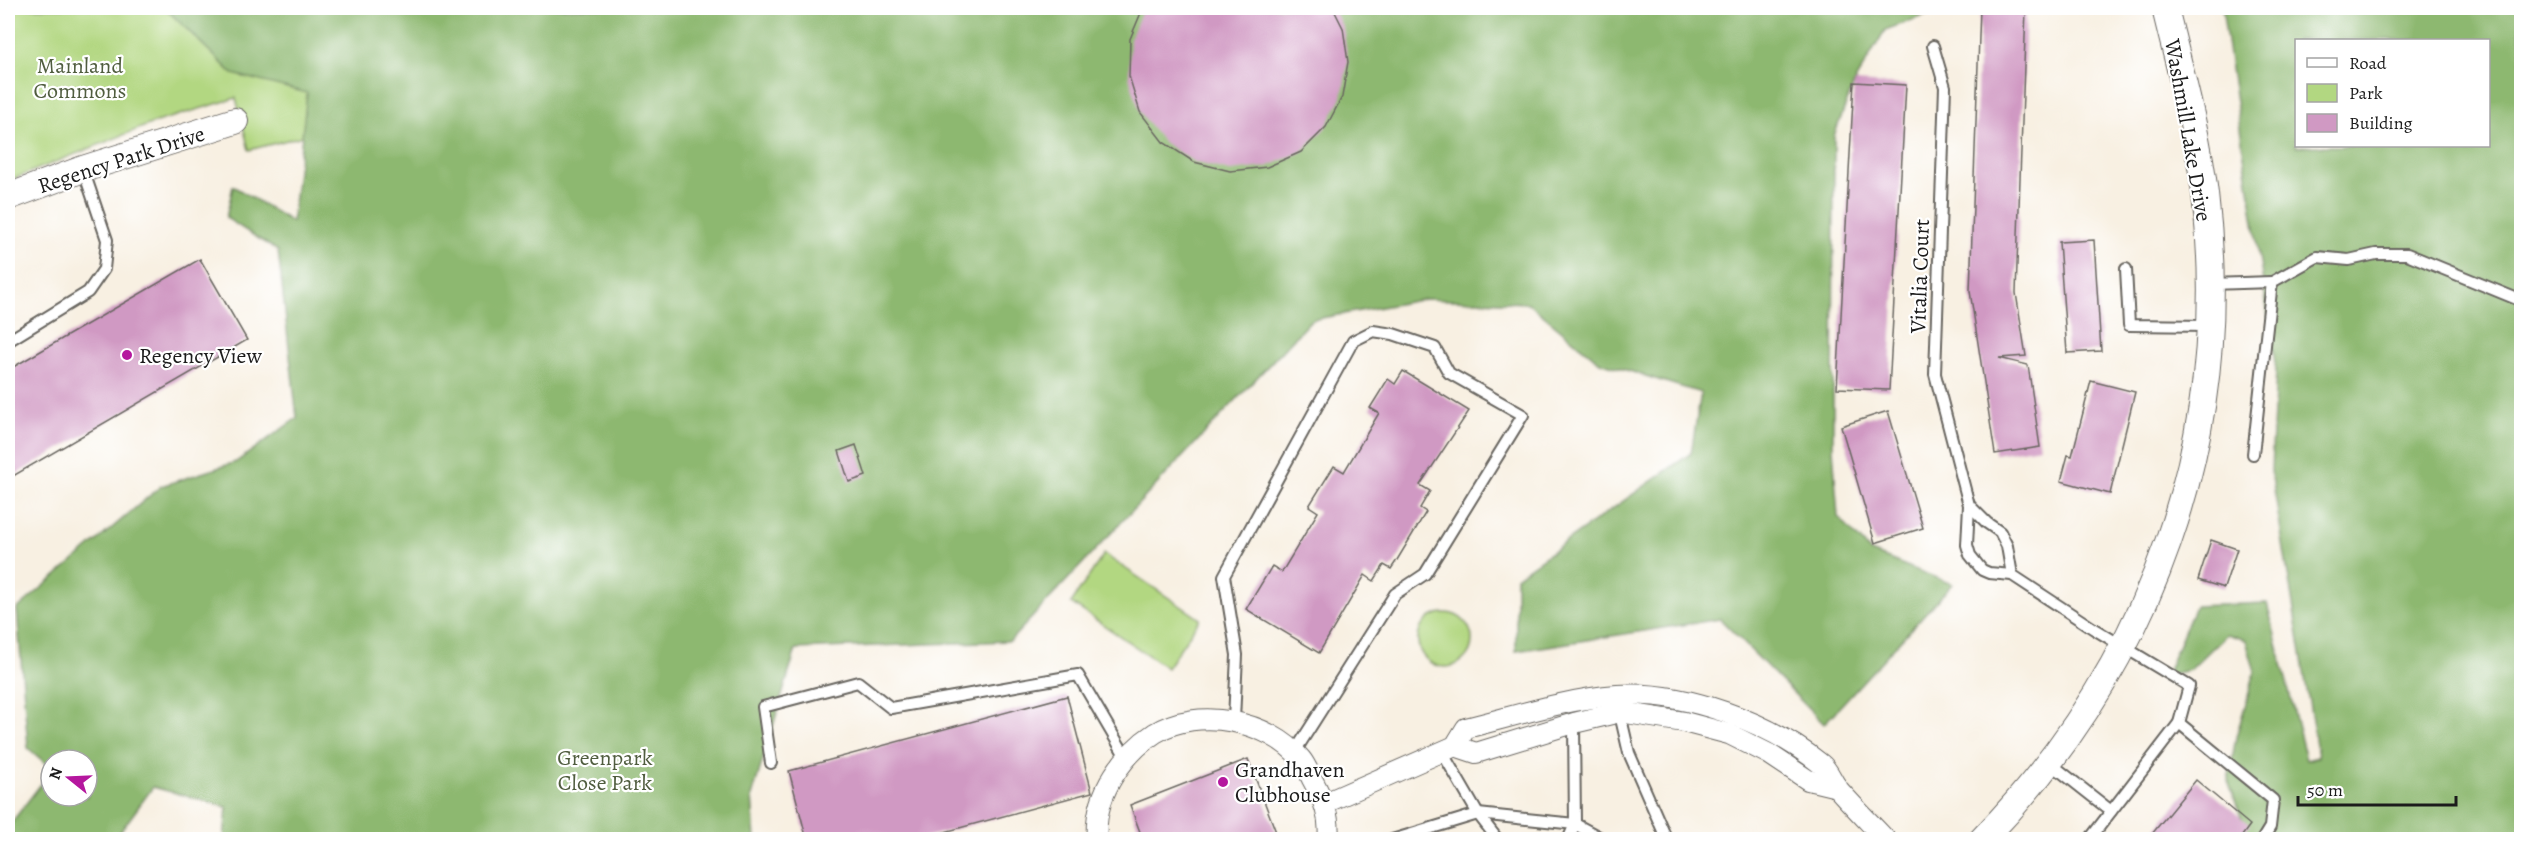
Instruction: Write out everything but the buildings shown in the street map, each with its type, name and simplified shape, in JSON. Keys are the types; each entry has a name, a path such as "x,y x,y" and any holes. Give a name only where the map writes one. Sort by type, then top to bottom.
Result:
{"street":[{"name":"Washmill Lake Drive","path":"1982,840 2050,763 2089,707 2124,647 2164,559 2185,486 2201,417 2208,360 2211,284 2205,193 2165,8"},
{"name":"Regency Park Drive","path":"8,197 83,169 235,121"},
{"path":"1325,803 1448,749 1466,728 1563,703 1618,704 1729,734 1769,754 1808,780 1837,788 1886,840"},
{"path":"1448,749 1476,753 1574,723 1618,704"},
{"path":"1097,840 1096,827 1104,790 1126,757 1157,732 1194,720 1234,720 1271,734 1302,759 1325,803 1328,840"}],"lane":[{"name":"Vitalia Court","path":"1933,46 1945,87 1935,374 1969,505 1967,545 1972,560 1989,573 2012,575 2189,686 2179,723"},
{"path":"8,341 88,292 104,269 107,240 83,169"},
{"path":"2211,284 2272,282 2317,257 2349,260 2376,254 2407,254 2522,301"},
{"path":"2126,269 2129,325 2209,326"},
{"path":"2253,454 2272,282"},
{"path":"1234,720 1237,655 1224,576 1353,340 1373,331 1393,334 1435,348 1449,372 1523,415 1425,574 1395,594 1294,753"},
{"path":"1969,505 2000,532 2007,546 2012,575"},
{"path":"771,764 763,707 858,682 891,708 1078,675 1126,757"},
{"path":"1618,704 1629,753 1667,840"},
{"path":"1568,840 1575,824 1574,723"},
{"path":"2089,840 2179,723 2273,800 2270,827 2262,840"},
{"path":"1448,749 1478,814 1498,840"},
{"path":"2050,763 2111,811"},
{"path":"1392,840 1478,814 1575,824 1599,837 1599,840"}],"green space":[{"name":"Mainland Commons","path":"8,8 792,8 249,150 236,98 156,122 8,181"},
{"name":"Greenpark Close Park","path":"165,8 1946,8 1885,30 1854,83 1834,136 1833,448 1838,517 1871,552 1952,584 1824,724 1720,619 1516,651 1516,577 1691,453 1701,393 1600,362 1528,303 1425,299 1311,320 1010,641 796,649 752,796 755,839 224,839 227,807 153,787 115,839 8,839 8,827 39,787 39,808 99,808 99,748 39,748 39,758 28,748 17,609 161,486 236,462 297,418 278,251 226,218 233,186 292,222 307,93 233,74"},
{"path":"2222,8 2521,8 2521,839 2249,839 2228,781 2236,737 2255,672 2246,640 2227,634 2190,670 2166,675 2195,606 2267,603 2306,760 2318,757 2271,471 2276,370"},
{"path":"1104,554 1200,619 1167,668 1071,603"},
{"path":"1445,613 1455,615 1464,621 1470,630 1472,640 1470,650 1464,659 1455,665 1445,667 1435,665 1426,659 1420,650 1418,640 1420,630 1426,621 1435,615"}],"place":[{"name":"Regency View","path":"127,355"},
{"name":"Grandhaven Clubhouse","path":"1223,782"}]}
